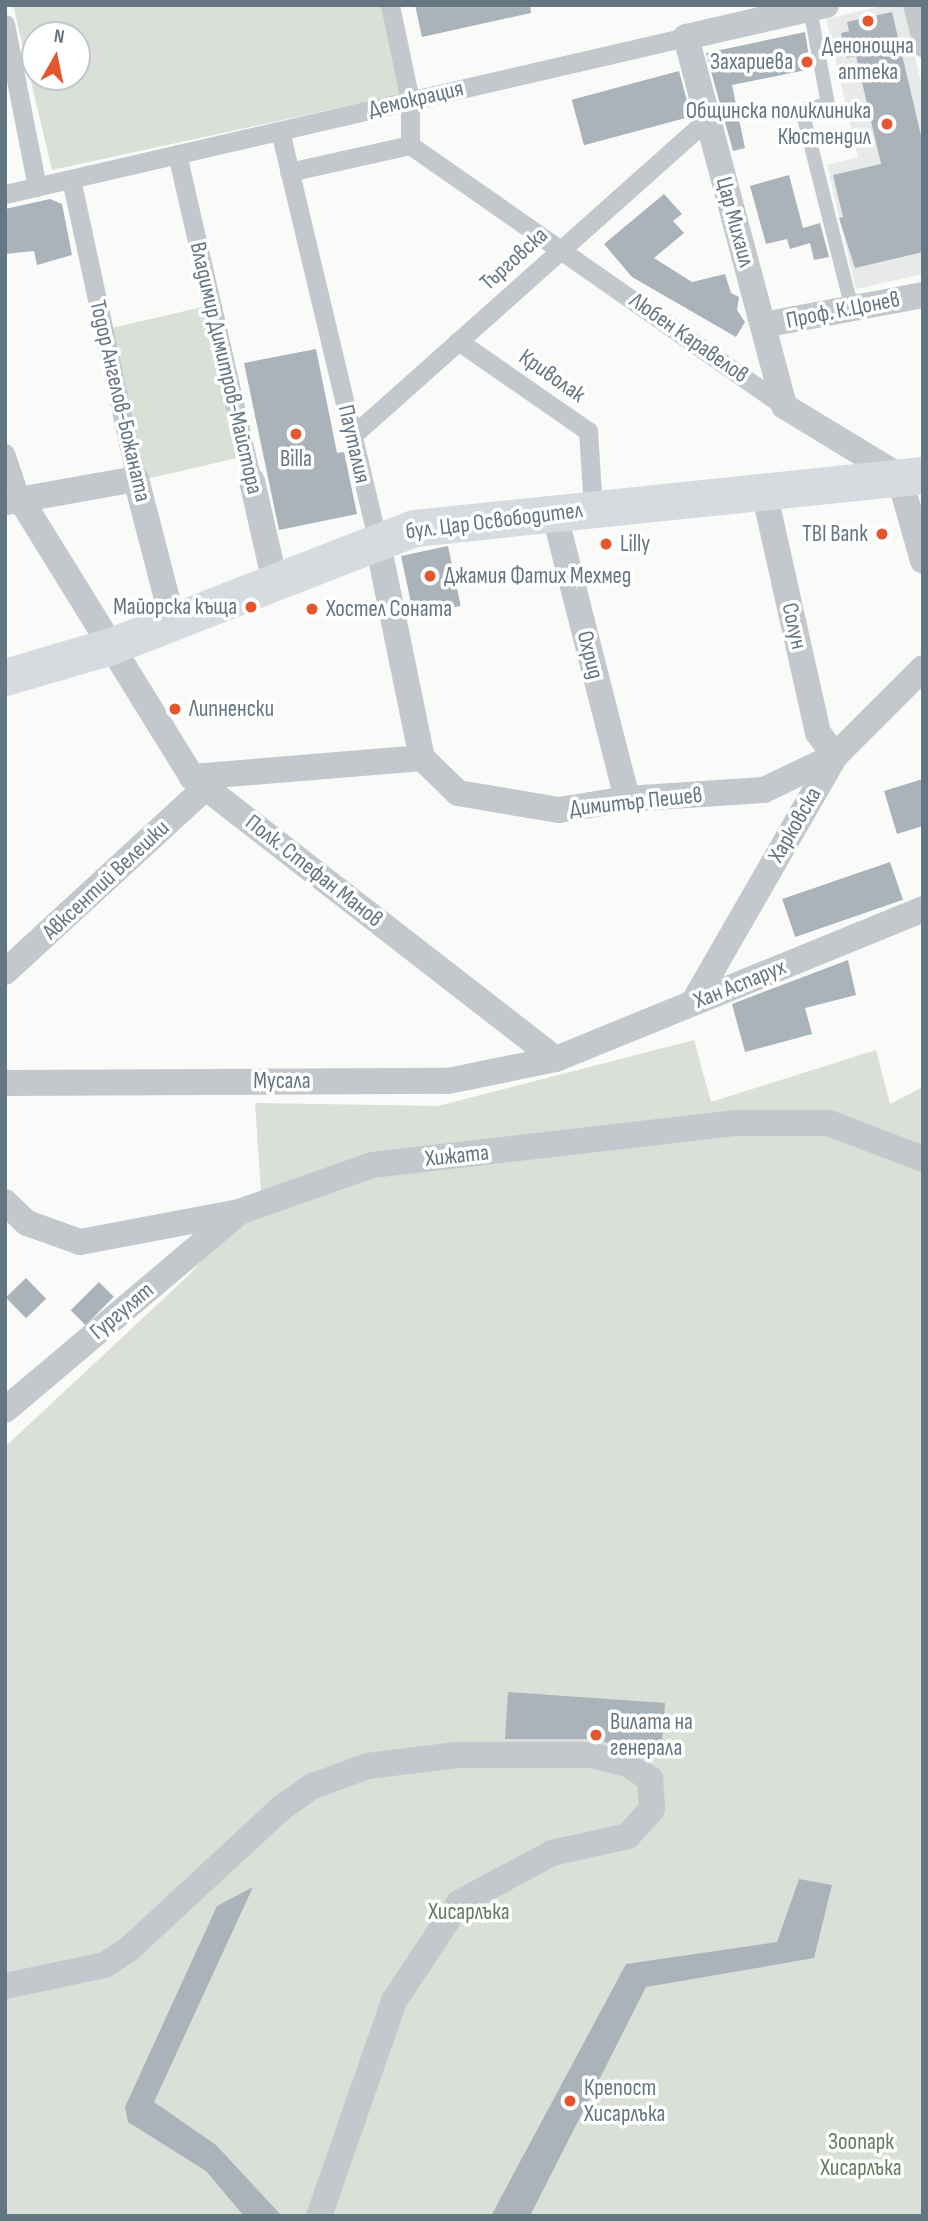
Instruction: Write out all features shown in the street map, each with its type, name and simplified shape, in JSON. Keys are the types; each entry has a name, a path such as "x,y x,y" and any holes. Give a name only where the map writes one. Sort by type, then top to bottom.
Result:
{"main road":[{"name":"бул. Цар Освободител","path":"5,677 111,646 377,539 454,521 764,491 915,471"}],"street":[{"path":"289,172 410,145 410,101 390,5"},
{"path":"912,5 923,48"},
{"name":"Демокрация","path":"5,194 686,37 755,13 818,7"},
{"path":"5,24 37,187"},
{"name":"Цар Михаил","path":"686,37 784,405"},
{"name":"Търговска","path":"352,436 708,119"},
{"name":"Пауталия","path":"280,131 377,539 422,758"},
{"name":"Любен Kаравелов","path":"410,145 562,248 784,405 915,471"},
{"name":"Владимир Димитров-Майстора","path":"177,154 275,582"},
{"name":"Тодор Ангелов-Божаната","path":"71,179 136,479 173,622"},
{"name":"Проф. К.Цонев","path":"763,325 923,295"},
{"name":"Криволак","path":"458,341 588,431 593,508"},
{"path":"5,453 13,501 136,479"},
{"path":"915,471 923,561"},
{"name":"Солун","path":"764,491 818,733 835,756"},
{"name":"Полк. Стефан Манов","path":"13,501 199,782 556,1059"},
{"name":"Охрид","path":"554,512 627,799"},
{"name":"Харковска","path":"694,1003 835,756 923,667"},
{"name":"Димитър Пешев","path":"422,758 458,793 559,810 627,799 764,790 835,756"},
{"path":"199,782 422,758"},
{"name":"Авксентий Велешки","path":"5,972 199,782"},
{"name":"Хан Аспарух","path":"556,1059 923,909"},
{"name":"Мусала","path":"5,1083 448,1080 556,1059"},
{"name":"Хижата","path":"5,1202 27,1223 80,1242 239,1212 372,1165 737,1124 828,1123 923,1158"},
{"name":"Гургулят","path":"5,1410 239,1212"},
{"path":"5,1986 104,1965 129,1949 281,1808 313,1786 368,1766 456,1755 591,1755 628,1765 650,1779 652,1809 628,1836 552,1853 459,1903 394,2001 319,2216"}],"lane":[{"path":"818,7 828,104 802,110 852,309"}],"shaded area":[{"name":"Общинска поликлиника Кюстендил","path":"886,5 903,5 923,91 923,274 856,289 827,165 858,157 826,19"}],"green space":[{"path":"13,5 383,5 402,94 52,170 33,91 91,91 91,21 21,21 21,39"},
{"path":"211,305 246,456 139,481 104,330"},
{"path":"694,1040 711,1102 876,1050 890,1104 923,1087 923,2216 5,2216 5,1447 190,1274 261,1192 255,1103 438,1106"}],"building":[{"path":"415,5 530,5 531,13 422,37"},
{"name":"Общинска поликлиника Кюстендил","path":"892,12 923,144 923,252 855,268 839,218 843,217 833,175 881,164 856,56 847,58 841,33 849,31 847,22"},
{"path":"805,32 811,69 732,85 745,148 733,151 706,53"},
{"path":"679,71 691,116 584,145 572,100"},
{"path":"789,175 803,228 820,223 829,257 814,260 810,243 790,249 787,239 766,244 750,186"},
{"path":"664,194 682,214 673,221 684,233 654,258 692,282 725,274 731,293 739,297 737,310 745,322 736,337 632,277 604,244"},
{"path":"50,199 62,204 72,255 37,265 34,251 5,254 5,209"},
{"name":"Billa","path":"316,349 337,453 344,452 357,514 279,530 244,363"},
{"name":"Джамия Фатих Мехмед","path":"448,546 461,606 414,616 401,556"},
{"path":"923,779 923,826 897,834 884,791"},
{"path":"890,862 903,900 795,937 782,899"},
{"path":"848,960 856,995 805,1008 812,1034 745,1052 732,1004"},
{"path":"26,1278 46,1299 26,1318 6,1297"},
{"path":"99,1282 114,1297 86,1325 71,1310"},
{"path":"508,1692 665,1703 661,1755 591,1739 505,1739"},
{"name":"Крепост Хисарлъка","path":"799,1879 832,1885 814,1958 646,1987 530,2216 491,2216 626,1964 777,1942"},
{"path":"253,1887 154,2102 216,2145 282,2216 244,2216 206,2171 128,2122 125,2107 217,1906"}],"place":[{"name":"Денонощна аптека","path":"868,21"},
{"name":"Захариева","path":"807,62"},
{"name":"Общинска поликлиника Кюстендил","path":"887,124"},
{"name":"Billa","path":"296,434"},
{"name":"TBI Bank","path":"882,534"},
{"name":"Lilly","path":"606,544"},
{"name":"Джамия Фатих Мехмед","path":"430,576"},
{"name":"Майорска къща","path":"251,607"},
{"name":"Хостел Соната","path":"312,609"},
{"name":"Липненски","path":"175,709"},
{"name":"Вилата на генерала","path":"596,1735"},
{"name":"Крепост Хисарлъка","path":"570,2101"}],"park label":[{"name":"Хисарлъка","path":"469,1912"},
{"name":"Зоопарк Хисарлъка","path":"861,2155"}]}
